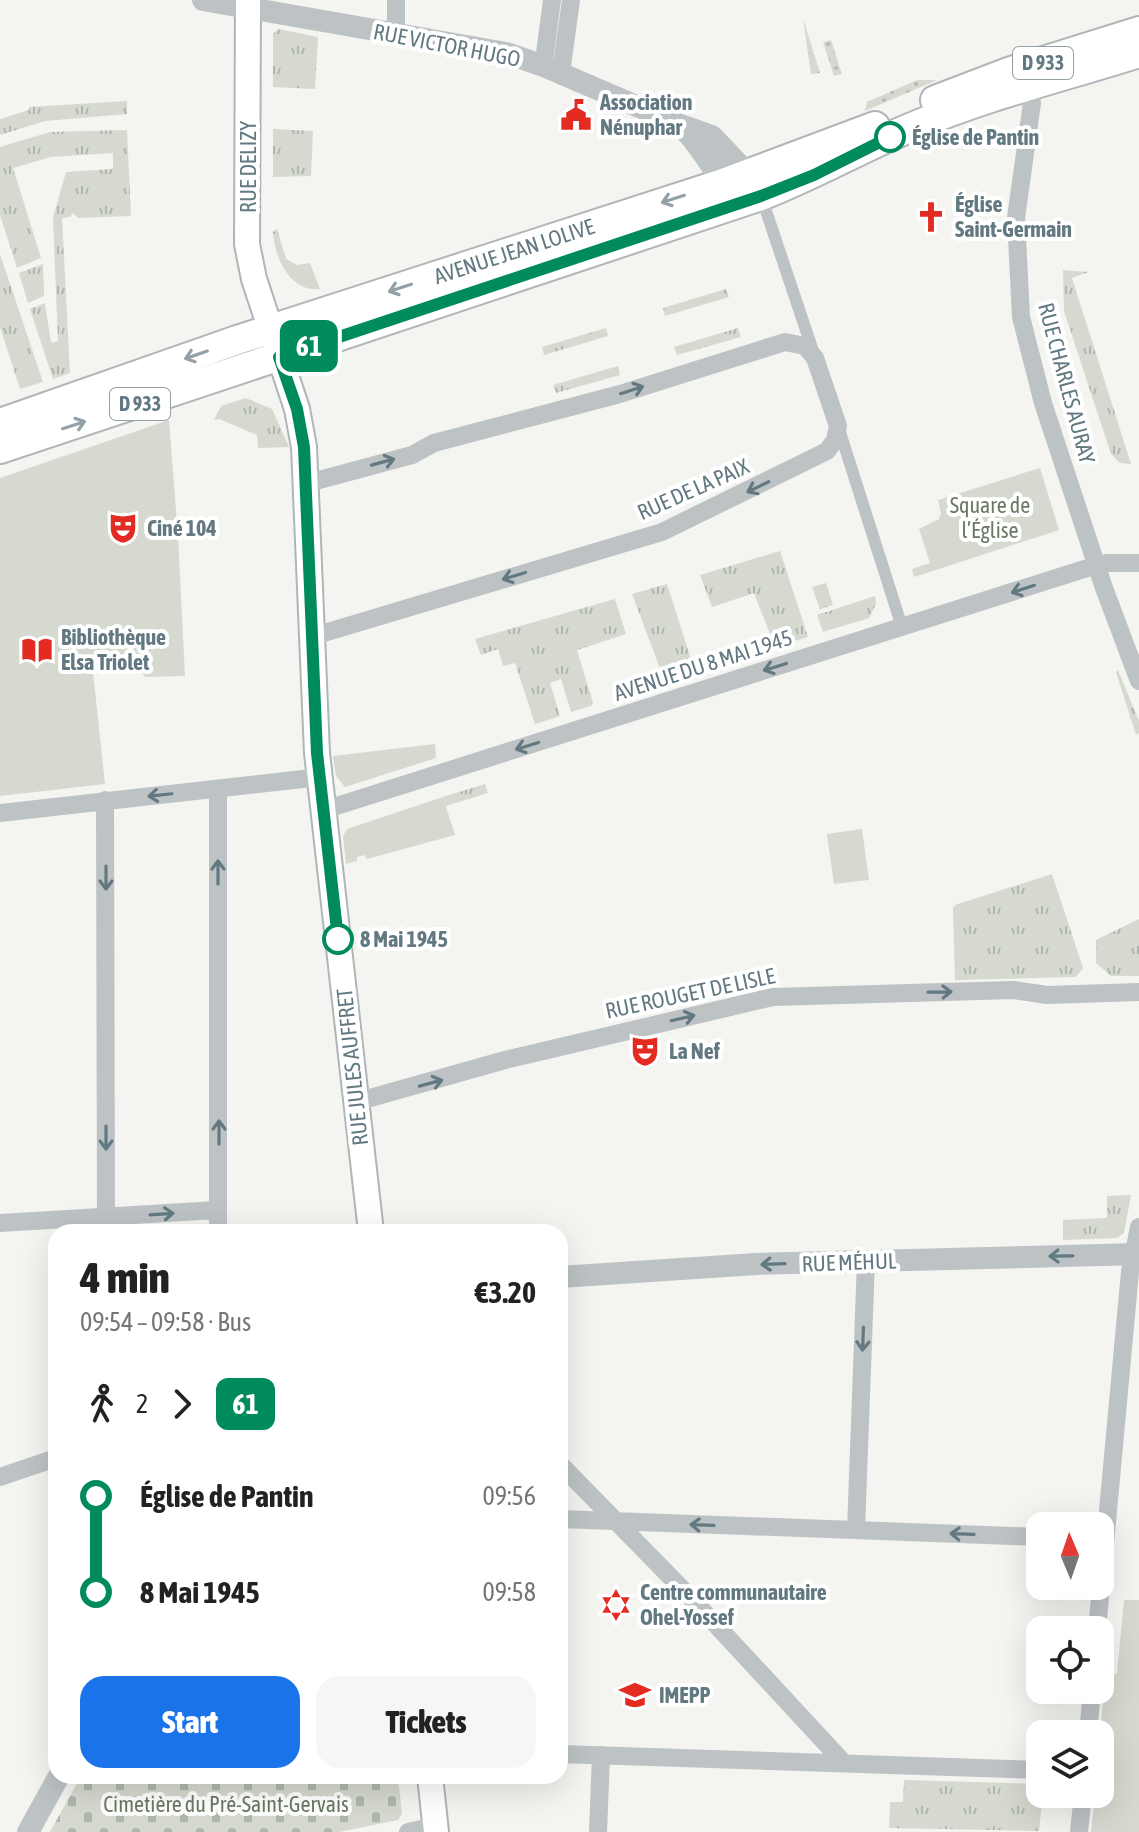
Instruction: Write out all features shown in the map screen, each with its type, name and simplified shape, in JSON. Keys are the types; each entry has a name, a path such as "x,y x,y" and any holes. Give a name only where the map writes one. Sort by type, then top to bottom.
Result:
{"main road":[{"name":"RUE DELIZY","path":"248,4 247,244 254,279 275,344"},
{"name":"AVENUE JEAN LOLIVE","path":"1026,78 1139,31"},
{"name":"AVENUE JEAN LOLIVE","path":"0,449 275,344 744,188 800,156 972,84 1026,78 1139,53"},
{"name":"AVENUE JEAN LOLIVE","path":"0,423 237,340 275,344"},
{"name":"RUE JULES AUFFRET","path":"275,344 297,409 308,483 317,753 370,1224"},
{"path":"431,1784 436,1829"}],"street":[{"name":"RUE VICTOR HUGO","path":"203,0 248,4 506,53 712,136 744,188"},
{"path":"396,0 396,34"},
{"path":"551,69 545,54 552,0"},
{"path":"551,69 571,0"},
{"name":"RUE CHARLES AURAY","path":"1026,78 1032,103 1016,218 1021,317 1043,403 1139,681"},
{"path":"744,188 815,358 902,627"},
{"path":"308,483 412,455 434,443 620,394 777,343 799,343 815,358"},
{"name":"RUE DE LA PAIX","path":"314,636 662,532 809,462 831,446 838,426"},
{"name":"AVENUE DU 8 MAI 1945","path":"324,810 1097,565 1139,563"},
{"path":"0,813 321,777"},
{"path":"218,789 218,1224"},
{"path":"105,800 106,1217"},
{"name":"RUE ROUGET DE LISLE","path":"356,1102 505,1060 773,997 998,991 1047,995 1139,992"},
{"path":"0,1223 217,1210"},
{"path":"1105,1512 1139,1227"},
{"name":"RUE MÉHUL","path":"568,1276 756,1264 1136,1254"},
{"path":"856,1530 866,1261"},
{"path":"0,1477 48,1461"},
{"path":"568,1472 618,1521 844,1763"},
{"path":"568,1519 1026,1536"},
{"path":"568,1754 1026,1770"},
{"path":"598,1832 601,1755"},
{"path":"28,1832 55,1784"},
{"path":"1079,1832 1082,1808"},
{"path":"408,1832 436,1829"}],"green space":[{"path":"803,18 820,73 811,74"},
{"path":"278,29 318,37 315,89 273,87 273,34"},
{"path":"831,40 842,74 834,76 823,42"},
{"path":"917,80 937,80 865,111 867,102"},
{"path":"127,101 127,114 45,121 0,135 0,119 29,110 29,107"},
{"path":"273,129 313,131 311,176 273,177"},
{"path":"127,130 131,216 78,218 73,213 70,217 62,218 70,373 53,379 30,309 45,303 51,343 58,341 53,218 66,172 113,169 113,153 51,157 13,168 41,258 17,268 0,215 0,147 50,132"},
{"path":"277,229 286,259 297,265 310,263 320,289 300,285 286,271 274,242 273,232"},
{"path":"0,254 43,382 20,389 0,327"},
{"path":"43,264 44,296 28,303 19,273"},
{"path":"1063,270 1089,272 1072,278 1131,464 1120,463 1111,454 1064,311"},
{"path":"726,289 729,297 665,316 663,308"},
{"path":"606,328 608,336 544,355 542,347"},
{"path":"738,328 741,337 677,355 674,347"},
{"path":"618,366 620,375 556,393 553,385"},
{"path":"246,398 272,409 289,447 258,448 257,435 219,419 214,420 221,406"},
{"path":"169,420 185,676 145,677 133,659 92,663 105,784 0,796 0,478"},
{"name":"Square de l’Église","path":"1040,468 1059,530 914,577 912,569 930,563 919,529 939,519 938,500"},
{"path":"780,551 808,637 775,647 754,593 712,607 700,575"},
{"path":"826,583 833,605 820,609 812,587"},
{"path":"667,584 695,672 665,682 632,594"},
{"path":"875,596 876,604 869,618 823,632 817,615"},
{"path":"615,599 626,634 577,650 593,703 571,712 561,679 550,683 560,716 535,724 515,663 503,666 498,649 481,655 475,639"},
{"path":"1118,670 1139,721 1139,733 1136,735 1116,672"},
{"path":"435,744 436,758 345,787 336,776 333,756"},
{"path":"485,784 488,793 446,806 443,797"},
{"path":"443,797 455,835 367,859 364,855 346,864 343,836 347,829"},
{"path":"862,829 869,880 834,884 827,834"},
{"path":"1052,874 1083,968 1076,977 955,980 955,905"},
{"path":"1139,919 1139,976 1111,976 1096,963 1096,940"},
{"path":"1131,1195 1124,1233 1117,1238 1063,1240 1063,1220 1107,1218 1107,1196"},
{"path":"1124,1600 1139,1600 1139,1832 1091,1832 1094,1808 1114,1808 1114,1720 1101,1720 1103,1704 1114,1704 1114,1674 1117,1674"},
{"path":"904,1780 1026,1784 1026,1808 1041,1808 1039,1831 889,1828 890,1802 903,1802"},
{"name":"Cimetière du Pré-Saint-Gervais","path":"77,1784 399,1784 402,1814 398,1820 339,1832 50,1832"}],"bus line":[{"name":"61","path":"338,939 317,753 308,483 297,409 279,357 761,196 814,175 890,137"}],"place":[{"name":"Association Nénuphar","path":"576,115"},
{"name":"Église de Pantin","path":"890,137"},
{"name":"Église Saint-Germain","path":"931,217"},
{"name":"Ciné 104","path":"123,528"},
{"name":"Bibliothèque Elsa Triolet","path":"37,650"},
{"name":"8 Mai 1945","path":"338,939"},
{"name":"La Nef","path":"645,1051"},
{"name":"Centre communautaire Ohel-Yossef","path":"616,1605"},
{"name":"IMEPP","path":"635,1695"}]}
